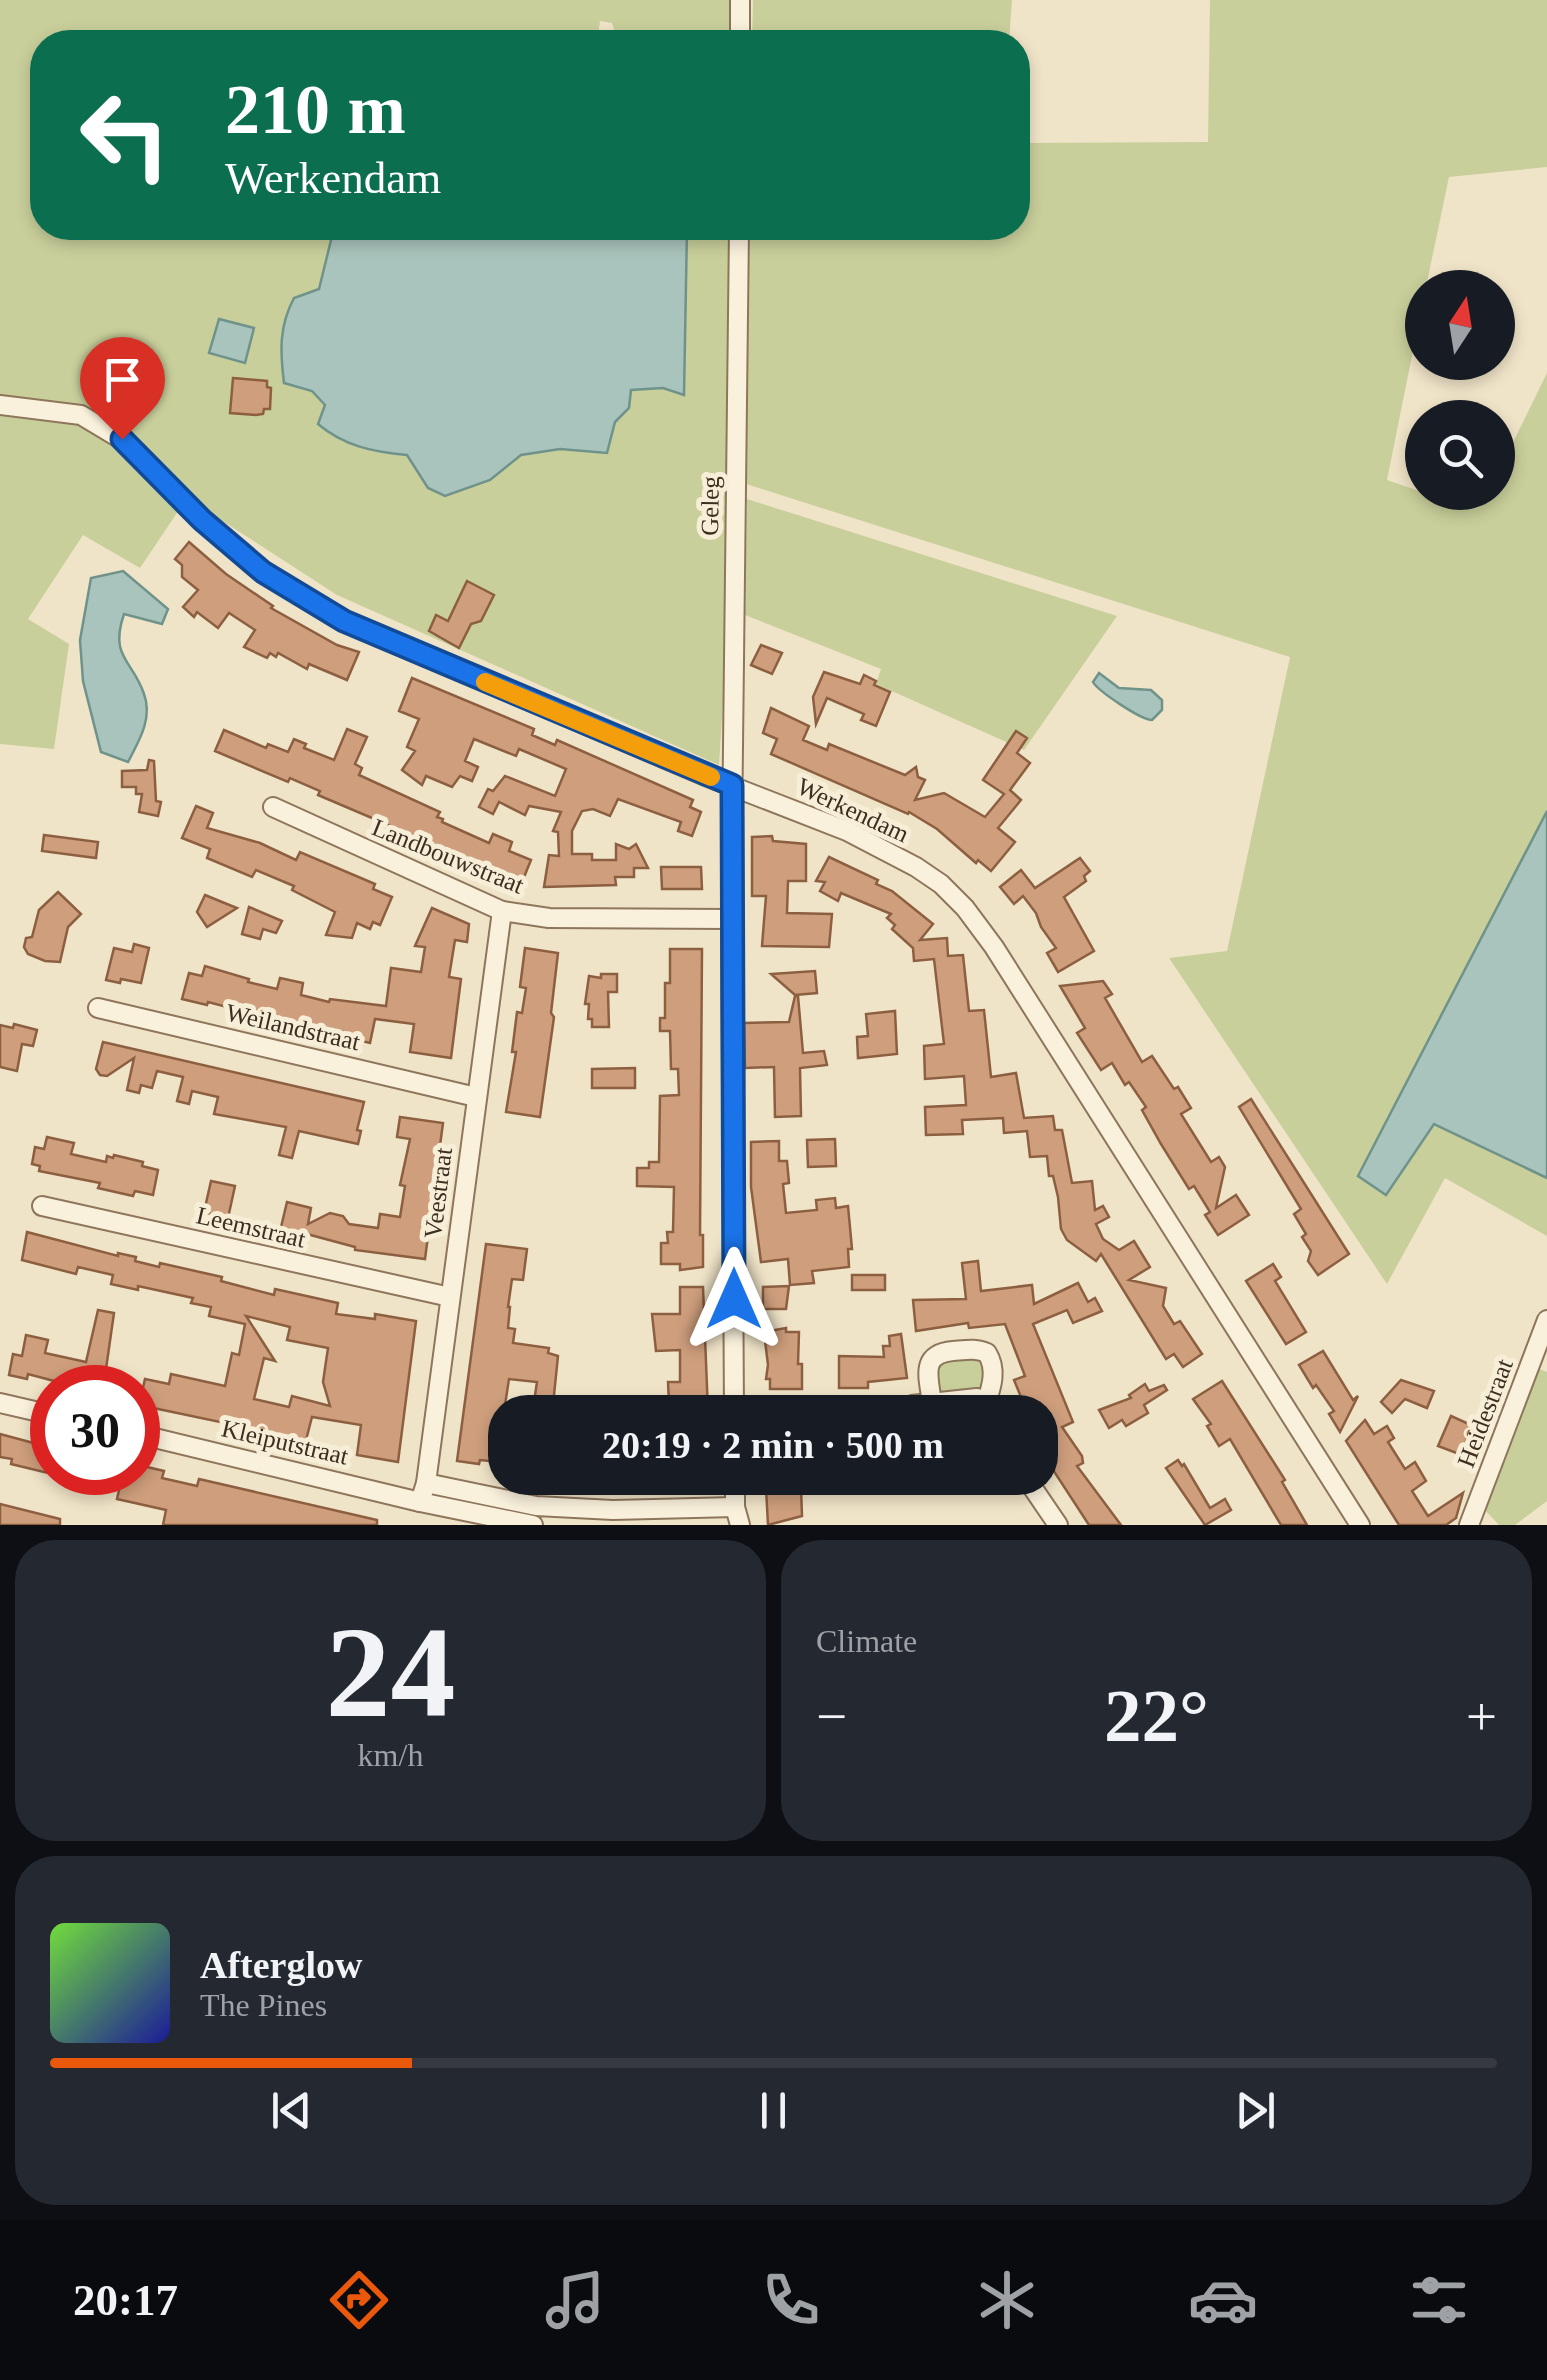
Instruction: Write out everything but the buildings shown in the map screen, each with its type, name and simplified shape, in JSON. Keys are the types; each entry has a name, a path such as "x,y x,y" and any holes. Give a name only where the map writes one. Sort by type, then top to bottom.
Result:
{"street":[{"path":"740,0 740,30"},
{"name":"Geleg","path":"734,1395 731,919 739,240"},
{"name":"Werkendam","path":"0,406 81,416 122,439 202,520 263,572 344,621 847,830 941,884 965,908 1004,962 1360,1525"},
{"name":"Landbouwstraat","path":"272,807 502,910 549,918 731,919"},
{"name":"Veestraat","path":"423,1492 502,910"},
{"name":"Weilandstraat","path":"98,1008 476,1096"},
{"name":"Leemstraat","path":"42,1206 450,1298"},
{"name":"Heidestraat","path":"1469,1525 1547,1320"},
{"path":"931,1395 928,1365 932,1358 944,1352 974,1349 987,1353 993,1365 991,1395"},
{"path":"0,1403 30,1410"},
{"name":"Kleiputstraat","path":"160,1438 423,1492 536,1506 737,1516"},
{"name":"Kleiputstraat","path":"423,1492 533,1525"},
{"path":"1038,1495 1058,1525"},
{"path":"593,1525 612,1510"}],"green space":[{"path":"0,0 732,0 731,30 614,30 612,23 600,21 599,30 30,30 30,240 331,240 319,289 294,298 312,391 326,405 318,424 379,452 407,455 428,488 490,480 521,455 560,449 606,453 615,422 629,408 631,390 663,388 683,395 687,240 731,240 730,593 719,765 337,595 187,498 140,568 83,535 28,619 69,644 54,749 0,744"},
{"path":"753,0 1012,0 1010,30 752,30"},
{"path":"1210,0 1547,0 1547,167 1449,177 1430,270 1405,270 1407,380 1387,480 1405,486 1405,510 1515,510 1515,438 1547,373 1547,811 1358,1176 1386,1195 1434,1124 1547,1178 1547,1236 1445,1178 1387,1284 1169,958 1227,951 1290,657 743,483 748,240 1030,240 1030,143 1208,142"},
{"path":"747,499 1117,616 1024,750 876,684 881,669 745,615"},
{"path":"986,1359 987,1385 981,1391 943,1394 938,1391 935,1361"},
{"path":"1537,1368 1547,1372 1547,1501 1515,1525 1499,1525 1482,1507"}],"water":[{"path":"331,240 687,240 684,395 663,388 631,390 629,408 615,422 607,453 560,449 521,455 490,480 445,496 428,488 407,455 349,443 318,424 325,405 312,391 284,383 281,349 286,319 294,298 319,289"},
{"path":"219,319 254,328 245,363 209,353"},
{"path":"123,571 168,609 162,624 124,614 120,629 121,650 139,683 147,712 144,729 128,762 101,752 83,681 80,640 91,578"},
{"path":"1099,673 1119,688 1151,690 1162,700 1162,710 1152,720 1130,710 1093,682"},
{"path":"1547,811 1547,1178 1434,1124 1386,1195 1358,1176"}],"slow traffic":[{"path":"485,682 711,777"}],"route":[{"path":"122,439 202,520 263,572 344,621 732,785 734,1299"}]}
